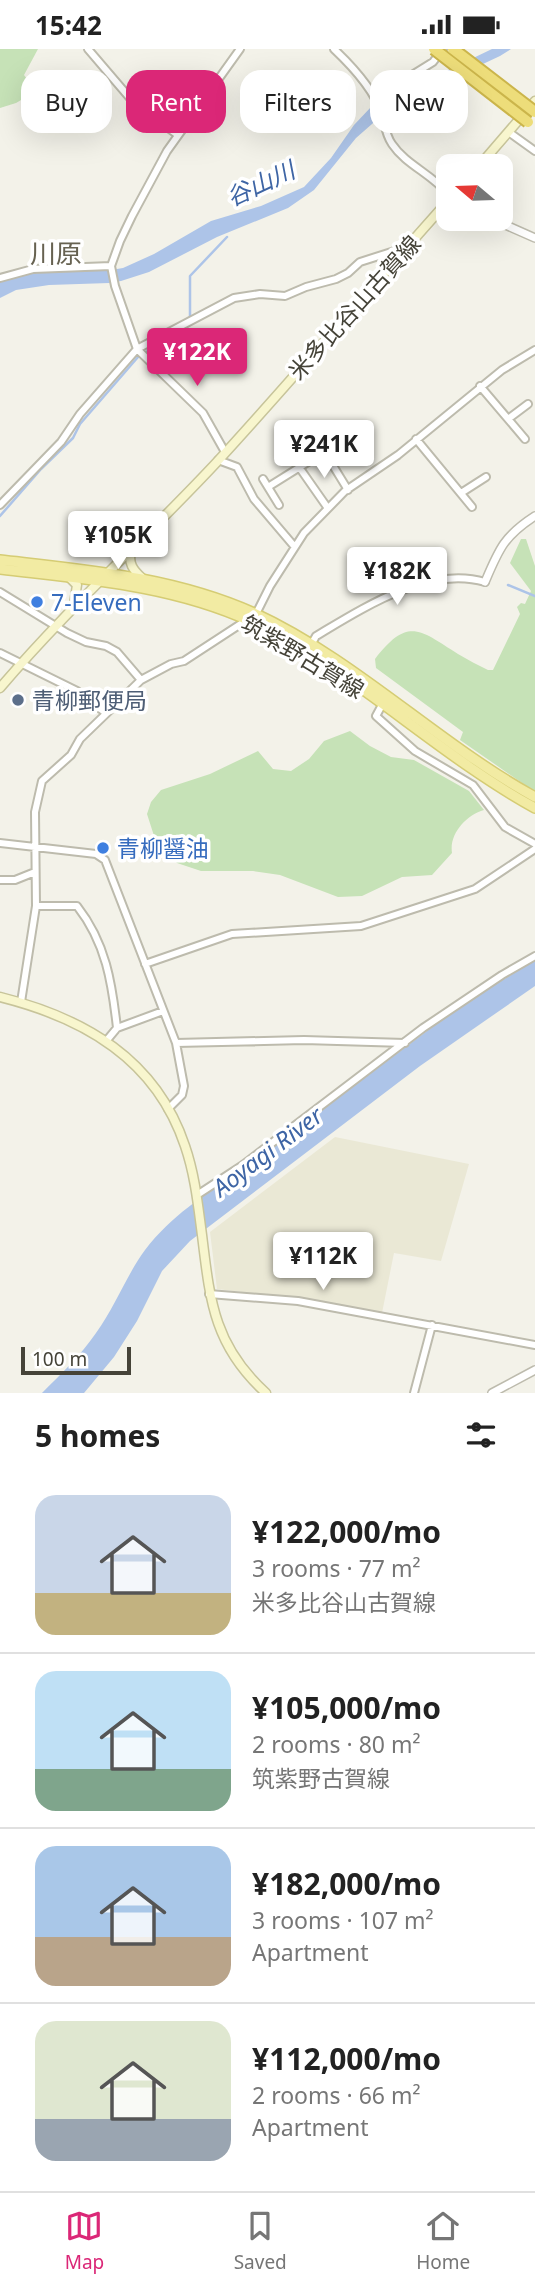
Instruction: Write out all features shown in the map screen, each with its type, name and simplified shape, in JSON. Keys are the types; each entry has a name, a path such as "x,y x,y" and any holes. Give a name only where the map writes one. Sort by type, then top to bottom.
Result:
{"highway":[{"path":"434,49 528,122"},
{"path":"453,49 535,112"}],"main road":[{"path":"491,154 535,101"},
{"name":"米多比谷山古賀線","path":"0,688 73,607 131,552 218,460 436,214"},
{"path":"131,552 131,566 142,577"},
{"name":"筑紫野古賀線","path":"0,559 142,577 187,588 311,645 481,764 535,797"},
{"name":"筑紫野古賀線","path":"0,569 129,585 252,617 475,771 535,808"},
{"path":"69,577 78,591 73,607"},
{"path":"0,997 74,1021 107,1040 145,1075 168,1108 184,1143 197,1197 209,1294 217,1323 235,1358 266,1393"}],"street":[{"path":"88,49 135,104 178,135"},
{"path":"225,452 202,413 137,349 111,267 120,241 143,195 178,135 240,49"},
{"path":"334,49 370,93"},
{"path":"420,70 433,62 443,49"},
{"path":"510,132 535,151"},
{"path":"387,133 397,151 436,180"},
{"path":"513,229 535,239"},
{"path":"0,505 61,442 80,414 137,349 234,298 260,294 285,296 336,279 360,262 408,246"},
{"path":"0,278 33,269 111,267"},
{"path":"21,1002 36,906 35,812 42,781 71,755 80,739 141,680 171,664 184,661 252,617 294,546 327,507 480,386 535,350"},
{"path":"480,386 525,439"},
{"path":"508,419 528,404"},
{"path":"416,439 472,507"},
{"path":"268,487 322,449 348,489"},
{"path":"218,460 237,467 254,499 294,546"},
{"path":"299,467 327,507"},
{"path":"461,493 486,477"},
{"path":"263,479 279,505"},
{"path":"311,645 316,636 388,595 441,580 472,578 485,582 497,553 510,533 535,516"},
{"path":"0,592 67,633 117,652 141,680"},
{"path":"0,653 77,691 106,713"},
{"path":"382,705 376,716 415,751 473,785 505,827 535,844"},
{"path":"0,843 96,854 105,860 176,1043 184,1086 181,1095 168,1108"},
{"path":"145,964 232,934 360,926 475,889 535,849"},
{"path":"0,880 15,880 35,872"},
{"path":"36,906 77,906 82,913 102,947 108,964 117,1028"},
{"path":"197,1197 423,1028 535,956"},
{"path":"107,1040 117,1028 163,1011"},
{"path":"176,1043 304,1040 406,1043"},
{"path":"209,1294 298,1301 535,1345"},
{"path":"414,1393 432,1325"},
{"path":"492,1393 535,1370"}],"shaded area":[{"path":"335,1137 469,1164 441,1261 394,1253 382,1313 339,1304 217,1289 210,1232"}],"green space":[{"path":"0,49 38,49 27,70 21,70 21,100 0,108"},
{"path":"521,539 526,539 535,566 535,792 460,740 463,732 376,668 375,659 386,645 397,637 415,631 488,670 493,670 520,614 517,607 521,603 525,604 531,591 510,563"},
{"path":"350,731 391,757 414,760 469,791 484,810 471,816 460,826 453,839 452,853 432,875 402,877 362,896 338,897 280,875 253,871 201,871 177,863 156,842 147,814 151,802 161,790 210,774 258,751 273,769 291,771 309,759 324,741"}],"water":[{"path":"492,49 511,49 468,71 448,70"},
{"path":"370,108 370,126 356,138 314,190 288,208 217,237 149,272 121,281 49,285 16,290 0,298 0,282 40,271 105,271 123,268 154,254 211,221 261,206 304,187 331,158 348,133 356,133 356,123"},
{"name":"Aoyagi River","path":"535,960 535,986 420,1066 190,1241 162,1271 137,1321 114,1357 84,1393 42,1393 90,1341 145,1250 177,1216 459,1007"}],"waterway":[{"path":"0,516 41,469 73,438 80,424 138,357 190,325 190,276 227,237"},
{"path":"508,585 535,596"}],"place":[{"name":"7-Eleven","path":"37,602"},
{"name":"青柳郵便局","path":"18,700"},
{"name":"青柳醤油","path":"103,848"}],"district":[{"name":"川原","path":"56,253"}],"water label":[{"name":"谷山川","path":"260,183"}]}
